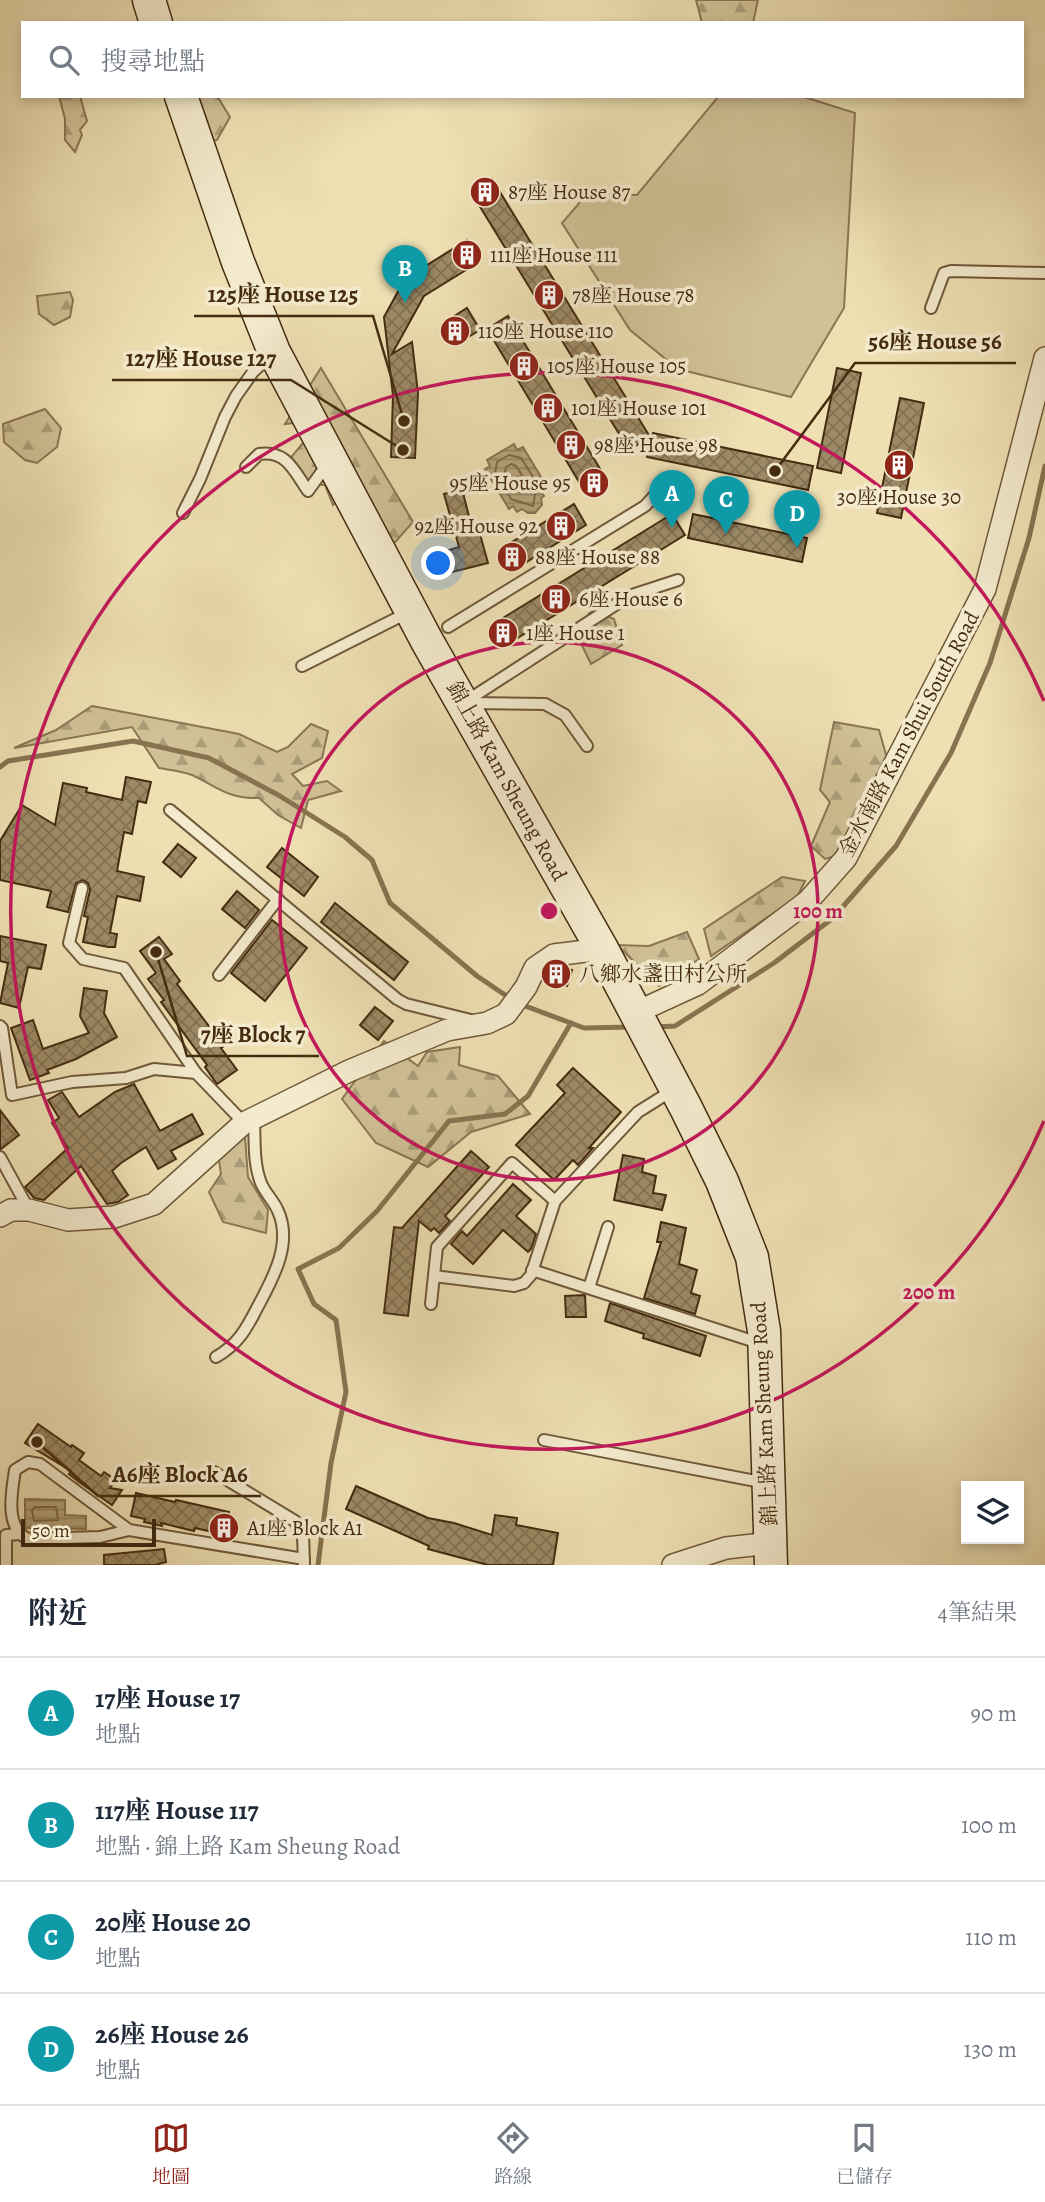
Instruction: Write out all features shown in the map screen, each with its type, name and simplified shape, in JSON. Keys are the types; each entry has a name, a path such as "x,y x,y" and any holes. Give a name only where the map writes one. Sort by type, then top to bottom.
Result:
{"main road":[{"path":"149,0 155,21"},
{"name":"錦上路 Kam Sheung Road","path":"182,98 238,262 274,352 411,611 602,949 722,1181 752,1257 764,1345 771,1554"}],"street":[{"name":"金水南路 Kam Shui South Road","path":"637,1016 698,985 808,901 846,858 985,589 1045,358"},
{"path":"0,1216 12,1210 29,1210 68,1220 114,1217 154,1204 249,1121 349,1071 447,1030 497,1018 526,987 535,968 554,955 602,949"},
{"path":"675,1565 726,1548 771,1554"}],"lane":[{"path":"932,308 944,273 1045,274"},
{"path":"183,513 236,396 253,372 274,352"},
{"path":"246,467 259,454 278,454 284,457 308,491 331,459"},
{"path":"448,627 645,506 656,494"},
{"path":"463,703 629,596 678,580"},
{"path":"302,666 411,611"},
{"path":"463,703 545,704 565,715 587,746"},
{"path":"170,810 406,1004 497,1018"},
{"path":"82,888 69,943 83,959 124,968 196,1073 249,1121 261,1184 278,1210 282,1245 277,1270 242,1337 216,1357"},
{"path":"219,975 278,899"},
{"path":"0,1026 12,1095 72,1082 126,1078 154,1069 196,1073"},
{"path":"434,1276 514,1286 524,1283 532,1270 555,1201 671,1079"},
{"path":"0,1157 29,1210"},
{"path":"431,1304 438,1247 512,1163 555,1201"},
{"path":"589,1288 608,1227"},
{"path":"532,1270 764,1345"},
{"path":"544,1440 769,1484"},
{"path":"20,1534 14,1526 11,1494 15,1470 28,1462 40,1464 129,1530"},
{"path":"6,1565 6,1535 20,1534 33,1539 100,1537 129,1530 304,1562 303,1534 295,1521 215,1472"}],"green space":[{"path":"696,0 758,0 753,21 701,21"},
{"path":"60,98 81,98 87,121 80,130 82,135 75,152 65,140 65,119"},
{"path":"188,98 218,98 230,117 217,140 185,148 177,132"},
{"path":"717,98 807,98 855,113 844,308 791,397 678,369 630,330 562,223 587,194 637,195"},
{"path":"70,292 73,300 70,317 54,325 39,314 37,296"},
{"path":"321,368 413,522 389,549 355,480 333,505 325,485 305,484 288,461 322,420 285,424"},
{"path":"45,409 61,428 57,447 37,463 25,460 4,442 3,424"},
{"path":"592,610 614,619 622,645 591,664 575,631"},
{"path":"92,706 239,734 277,752 288,747 311,724 328,731 322,758 292,774 303,786 327,781 341,791 308,800 301,828 278,815 259,798 239,797 192,775 159,768 132,727 14,748 56,730"},
{"path":"834,722 879,730 895,786 863,848 825,859 811,846 830,802 820,790"},
{"path":"782,877 805,881 797,897 711,956 704,929"},
{"path":"687,932 699,959 659,986 617,945 649,946"},
{"path":"384,1041 418,1066 427,1052 460,1047 459,1065 498,1076 530,1114 471,1132 428,1167 376,1143 342,1099"},
{"path":"245,1137 248,1177 268,1210 266,1233 223,1222 209,1192 221,1174 216,1139"}],"water":[{"path":"514,444 517,450 523,447 547,487 541,491 544,496 541,498 542,505 535,513 522,509 517,512 513,506 509,509 485,469 490,466 487,460"},
{"path":"25,1499 65,1500 65,1515 86,1516 86,1529 25,1528"}],"building":[{"path":"492,179 650,437 629,450 471,192"},
{"path":"467,240 479,262 424,296 392,354 412,342 418,393 415,458 391,457 393,396 384,317 405,279"},
{"path":"467,308 480,330 455,345 442,324"},
{"path":"508,316 608,482 587,495 487,329"},
{"path":"837,368 861,373 841,473 817,468"},
{"path":"900,398 924,403 901,518 877,513"},
{"path":"653,433 813,466 808,490 647,457"},
{"path":"462,489 472,528 478,527 488,563 452,572 446,551 459,547 444,494"},
{"path":"574,504 586,525 512,571 499,550"},
{"path":"672,514 685,535 503,647 490,626"},
{"path":"693,514 807,538 802,562 688,538"},
{"path":"126,777 151,782 146,803 138,801 132,834 124,832 117,871 144,877 140,901 117,896 110,933 117,934 115,947 108,947 83,942 88,917 84,916 90,890 88,883 83,880 76,883 68,912 47,907 51,891 0,880 0,841 22,805 55,825 63,783 87,788 86,792 122,800"},
{"path":"178,844 196,858 181,877 163,862"},
{"path":"282,848 318,877 304,896 267,867"},
{"path":"237,891 259,910 245,928 222,909"},
{"path":"335,903 408,962 394,980 321,922"},
{"path":"272,920 307,948 265,1001 231,973"},
{"path":"0,936 46,945 41,969 28,967 19,1008 0,1003 8,963 0,961"},
{"path":"159,937 172,954 164,959 180,981 177,984 224,1046 221,1048 237,1070 217,1084 148,979 156,973 140,951"},
{"name":"八鄉水盞田村公所","path":"561,967 572,970 567,986 544,979"},
{"path":"84,988 107,991 104,1013 117,1037 76,1059 47,1070 49,1073 30,1080 11,1028 33,1020 43,1049 89,1033 80,1016"},
{"path":"375,1007 393,1021 378,1040 360,1025"},
{"path":"573,1068 621,1112 589,1148 593,1148 578,1165 573,1160 554,1180 516,1145 565,1093 557,1085"},
{"path":"134,1084 160,1131 192,1114 203,1134 171,1151 176,1159 158,1169 146,1147 121,1163 112,1171 128,1195 118,1202 107,1204 81,1166 44,1200 34,1198 25,1187 68,1148 52,1123 59,1118 48,1100 62,1092 79,1117 115,1092"},
{"path":"0,1110 19,1135 1,1149 0,1149"},
{"path":"471,1151 489,1167 445,1216 450,1221 439,1233 434,1228 431,1231 419,1221 408,1316 384,1313 394,1227 402,1228"},
{"path":"623,1155 644,1159 642,1172 656,1176 653,1193 666,1195 662,1210 614,1200"},
{"path":"513,1184 531,1200 516,1216 536,1234 531,1249 528,1252 503,1230 473,1264 451,1244 462,1231 467,1236"},
{"path":"661,1222 686,1228 679,1264 697,1270 691,1293 700,1296 695,1314 644,1298 661,1242 657,1242"},
{"path":"585,1295 586,1317 566,1317 565,1296"},
{"path":"610,1303 706,1336 700,1356 643,1338 644,1334 605,1321"},
{"path":"38,1424 84,1453 79,1460 101,1476 104,1472 116,1480 110,1488 122,1490 112,1505 69,1474 71,1471 25,1443"},
{"path":"356,1486 428,1518 492,1535 495,1515 517,1518 516,1525 558,1533 553,1565 488,1565 428,1549 429,1546 346,1509"},
{"path":"136,1493 229,1512 227,1521 238,1524 235,1537 195,1528 194,1531 144,1522 145,1519 131,1516"},
{"path":"164,1549 166,1562 155,1565 104,1565 104,1555"}],"waterway":[{"path":"655,1027 675,1026 774,963 833,918 896,846 951,753 990,663 1029,538 1045,466"},
{"path":"0,767 8,761 133,741 209,758 280,796 345,837 372,860 390,903 477,976 511,999"},
{"path":"520,1004 584,1028 631,1027"},
{"path":"318,1565 331,1463 346,1392 336,1320 314,1304 298,1269 339,1248 377,1211 449,1121 505,1114 528,1096 571,1023"}],"place":[{"name":"87座 House 87","path":"485,192"},
{"name":"111座 House 111","path":"467,255"},
{"name":"78座 House 78","path":"549,295"},
{"name":"117座 House 117","path":"405,303"},
{"name":"110座 House 110","path":"455,331"},
{"name":"105座 House 105","path":"524,366"},
{"name":"101座 House 101","path":"548,408"},
{"name":"125座 House 125","path":"404,421"},
{"name":"98座 House 98","path":"571,445"},
{"name":"127座 House 127","path":"403,450"},
{"name":"30座 House 30","path":"899,465"},
{"name":"56座 House 56","path":"775,471"},
{"name":"95座 House 95","path":"594,483"},
{"name":"92座 House 92","path":"561,526"},
{"name":"17座 House 17","path":"672,528"},
{"name":"20座 House 20","path":"726,534"},
{"name":"26座 House 26","path":"797,548"},
{"name":"88座 House 88","path":"512,557"},
{"name":"6座 House 6","path":"556,599"},
{"name":"1座 House 1","path":"503,633"},
{"name":"7座 Block 7","path":"156,952"},
{"name":"八鄉水盞田村公所","path":"556,974"},
{"name":"A6座 Block A6","path":"37,1442"},
{"name":"A1座 Block A1","path":"224,1528"}]}
